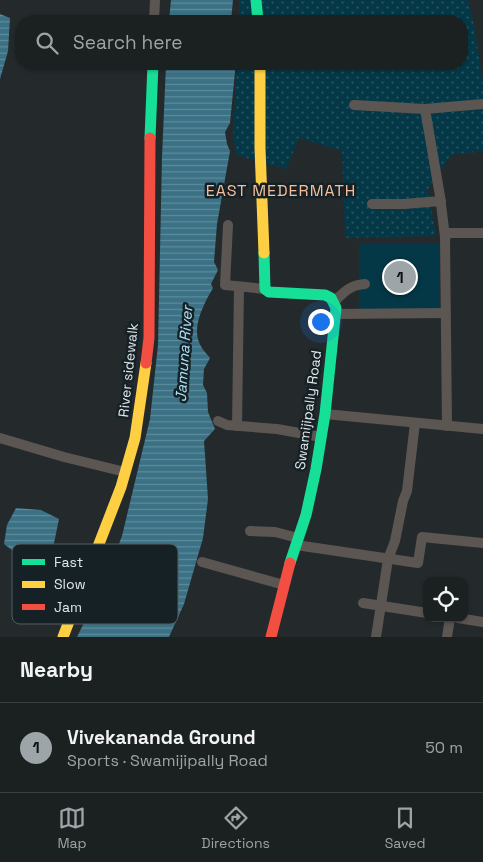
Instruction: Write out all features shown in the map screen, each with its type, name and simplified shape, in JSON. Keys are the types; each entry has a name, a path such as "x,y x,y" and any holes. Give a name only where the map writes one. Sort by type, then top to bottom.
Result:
{"street":[{"path":"154,15 155,0"},
{"path":"256,0 257,15"},
{"name":"River sidewalk","path":"100,544 135,438 149,338 149,170 153,70"},
{"path":"260,70 260,148 265,290"},
{"path":"354,106 424,109 483,104"},
{"path":"424,109 441,200 445,237 447,426"},
{"path":"372,204 404,204 441,200"},
{"path":"228,225 225,285 269,292 317,293 325,295 335,308 446,313"},
{"path":"445,237 449,234 483,233"},
{"path":"335,308 348,289 354,285 365,284"},
{"path":"237,426 239,287"},
{"name":"Swamijipally Road","path":"271,637 284,585 306,514 321,437 335,308"},
{"path":"325,414 483,429"},
{"path":"218,421 227,425 277,429 321,437"},
{"path":"376,637 388,559 396,541 402,501 407,491 415,423"},
{"path":"0,438 64,457 125,472"},
{"path":"250,531 275,532 297,542 418,563 422,537 483,543"},
{"path":"202,562 284,585"},
{"path":"363,604 423,612"},
{"path":"468,620 483,622"},
{"path":"447,637 449,622"},
{"name":"River sidewalk","path":"63,637 68,624"}],"shaded area":[{"path":"239,0 468,0 475,29 483,85 483,151 451,155 428,189 436,236 345,238 342,151 299,138 286,169 236,155 233,133 237,70 468,70 468,15 239,15"},
{"path":"359,243 440,243 440,311 359,311"}],"water":[{"path":"171,0 233,0 232,15 170,15"},
{"path":"0,14 10,18 8,51 0,79"},
{"name":"Jamuna River","path":"166,70 235,70 230,123 225,132 230,151 217,224 214,262 218,270 211,284 213,288 200,314 197,328 200,344 210,358 204,369 203,385 207,393 208,412 215,429 204,441 208,499 203,538 184,604 178,617 178,544 119,544 150,419 158,345"},
{"path":"16,508 41,510 59,519 54,544 12,544 12,550 4,544 7,525"},
{"path":"83,624 175,624 169,637 77,637"}],"traffic: fast":[{"path":"256,0 257,15"},
{"path":"150,138 153,70"},
{"path":"264,253 265,289 269,292 325,295 331,298 336,308 325,414 316,469 306,515 290,563"}],"traffic: slow":[{"path":"260,70 260,148 264,253"},
{"path":"99,544 121,487 135,438 146,363"},
{"path":"63,637 68,624"}],"traffic: jam":[{"path":"146,363 149,338 150,138"},
{"path":"271,637 290,563"}],"place":[{"name":"Vivekananda Ground","path":"400,277"}],"district":[{"name":"EAST MEDERMATH","path":"281,190"}]}
